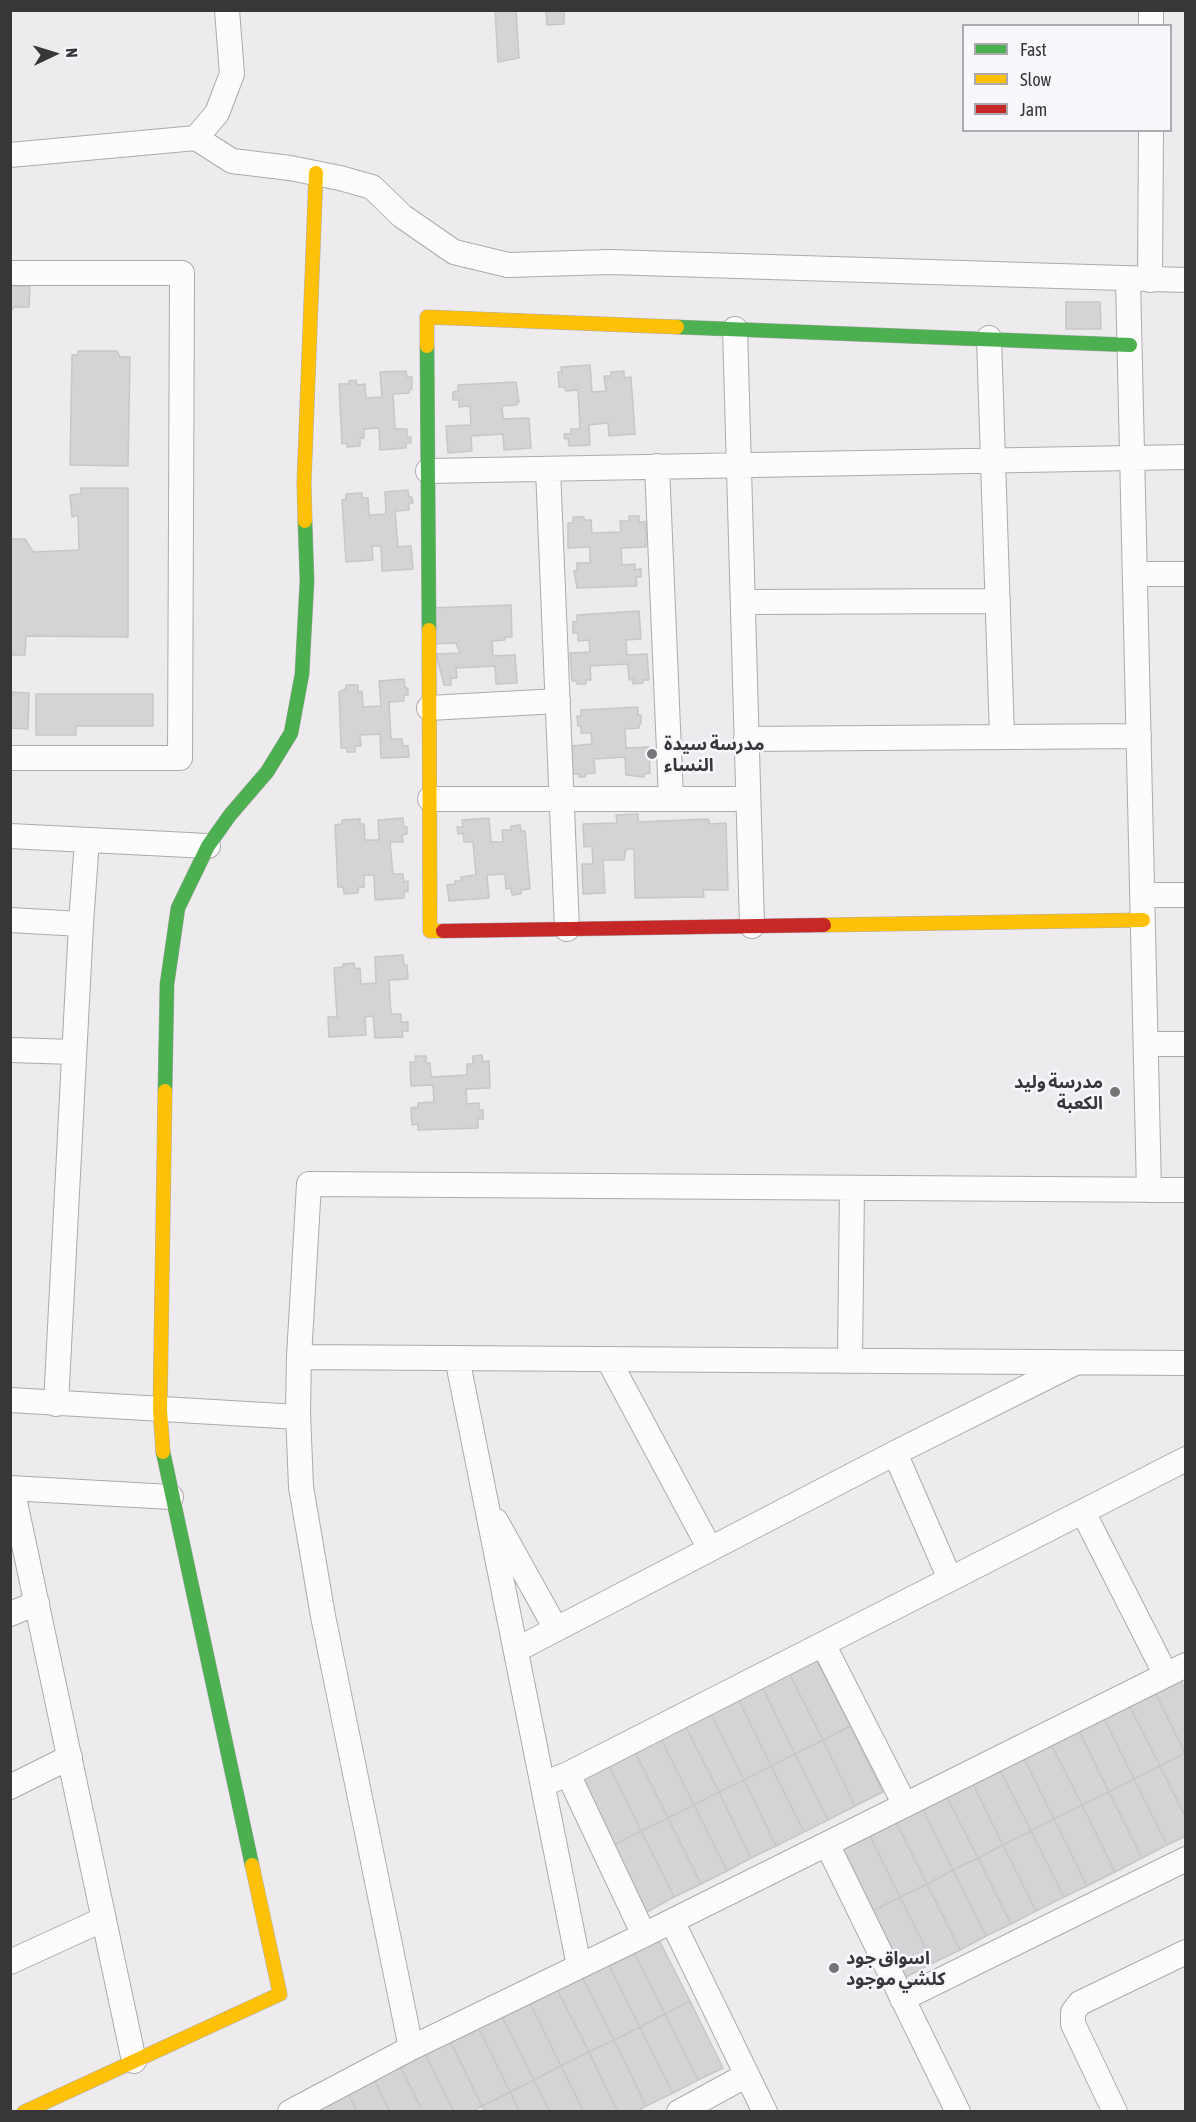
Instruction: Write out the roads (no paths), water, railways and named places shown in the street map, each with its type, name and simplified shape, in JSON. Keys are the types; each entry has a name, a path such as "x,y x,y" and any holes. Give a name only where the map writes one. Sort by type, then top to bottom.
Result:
{"street":[{"path":"196,138 217,113 232,74 227,10"},
{"path":"1149,1190 1130,345 1139,279 1150,132"},
{"path":"10,155 196,138 232,161 316,173 372,187 402,216 454,252 508,265 609,262 1185,280"},
{"path":"24,2112 280,1994 162,1449 160,1410 167,984 178,908 208,846 230,815 267,772 291,733 302,674 307,581 304,483 316,173"},
{"path":"10,273 182,273 180,758 10,758"},
{"path":"1130,345 427,317 430,931 1143,920"},
{"path":"735,329 752,926"},
{"path":"989,338 1002,737"},
{"path":"428,471 1185,457"},
{"path":"657,466 670,799"},
{"path":"548,469 567,929"},
{"path":"1135,574 1185,574"},
{"path":"743,602 998,601"},
{"path":"429,708 558,701"},
{"path":"746,739 1138,736"},
{"path":"430,799 747,799"},
{"path":"10,836 208,846"},
{"path":"56,1404 87,840"},
{"path":"1142,895 1185,895"},
{"path":"10,920 81,924"},
{"path":"1146,1044 1185,1044"},
{"path":"10,1050 74,1052"},
{"path":"411,2048 316,1574 301,1487 298,1417 299,1357 309,1184 1185,1190"},
{"path":"850,1361 852,1188"},
{"path":"299,1357 1185,1363"},
{"path":"457,1358 579,1966"},
{"path":"608,1359 710,1549"},
{"path":"516,1650 895,1453 1077,1362"},
{"path":"10,1400 298,1417"},
{"path":"895,1453 950,1579"},
{"path":"543,1784 568,1774 1185,1459"},
{"path":"134,2061 11,1488 171,1497"},
{"path":"486,1502 556,1629"},
{"path":"296,2110 411,2048 644,1935 1176,1670 1083,1512"},
{"path":"10,1614 37,1603"},
{"path":"823,1644 905,1805"},
{"path":"10,1787 70,1757"},
{"path":"568,1774 644,1935"},
{"path":"827,1844 958,2112"},
{"path":"902,1999 1185,1859"},
{"path":"10,1962 104,1919"},
{"path":"672,1921 765,2112"},
{"path":"1115,2112 1073,2024 1073,2012 1080,2003 1185,1952"},
{"path":"680,2112 747,2076"}],"place":[{"name":"مدرسة سيدة النساء","path":"652,754"},
{"name":"مدرسة وليد الكعبة","path":"1115,1092"},
{"name":"اسواق جود كلشي موجود","path":"834,1968"}]}
